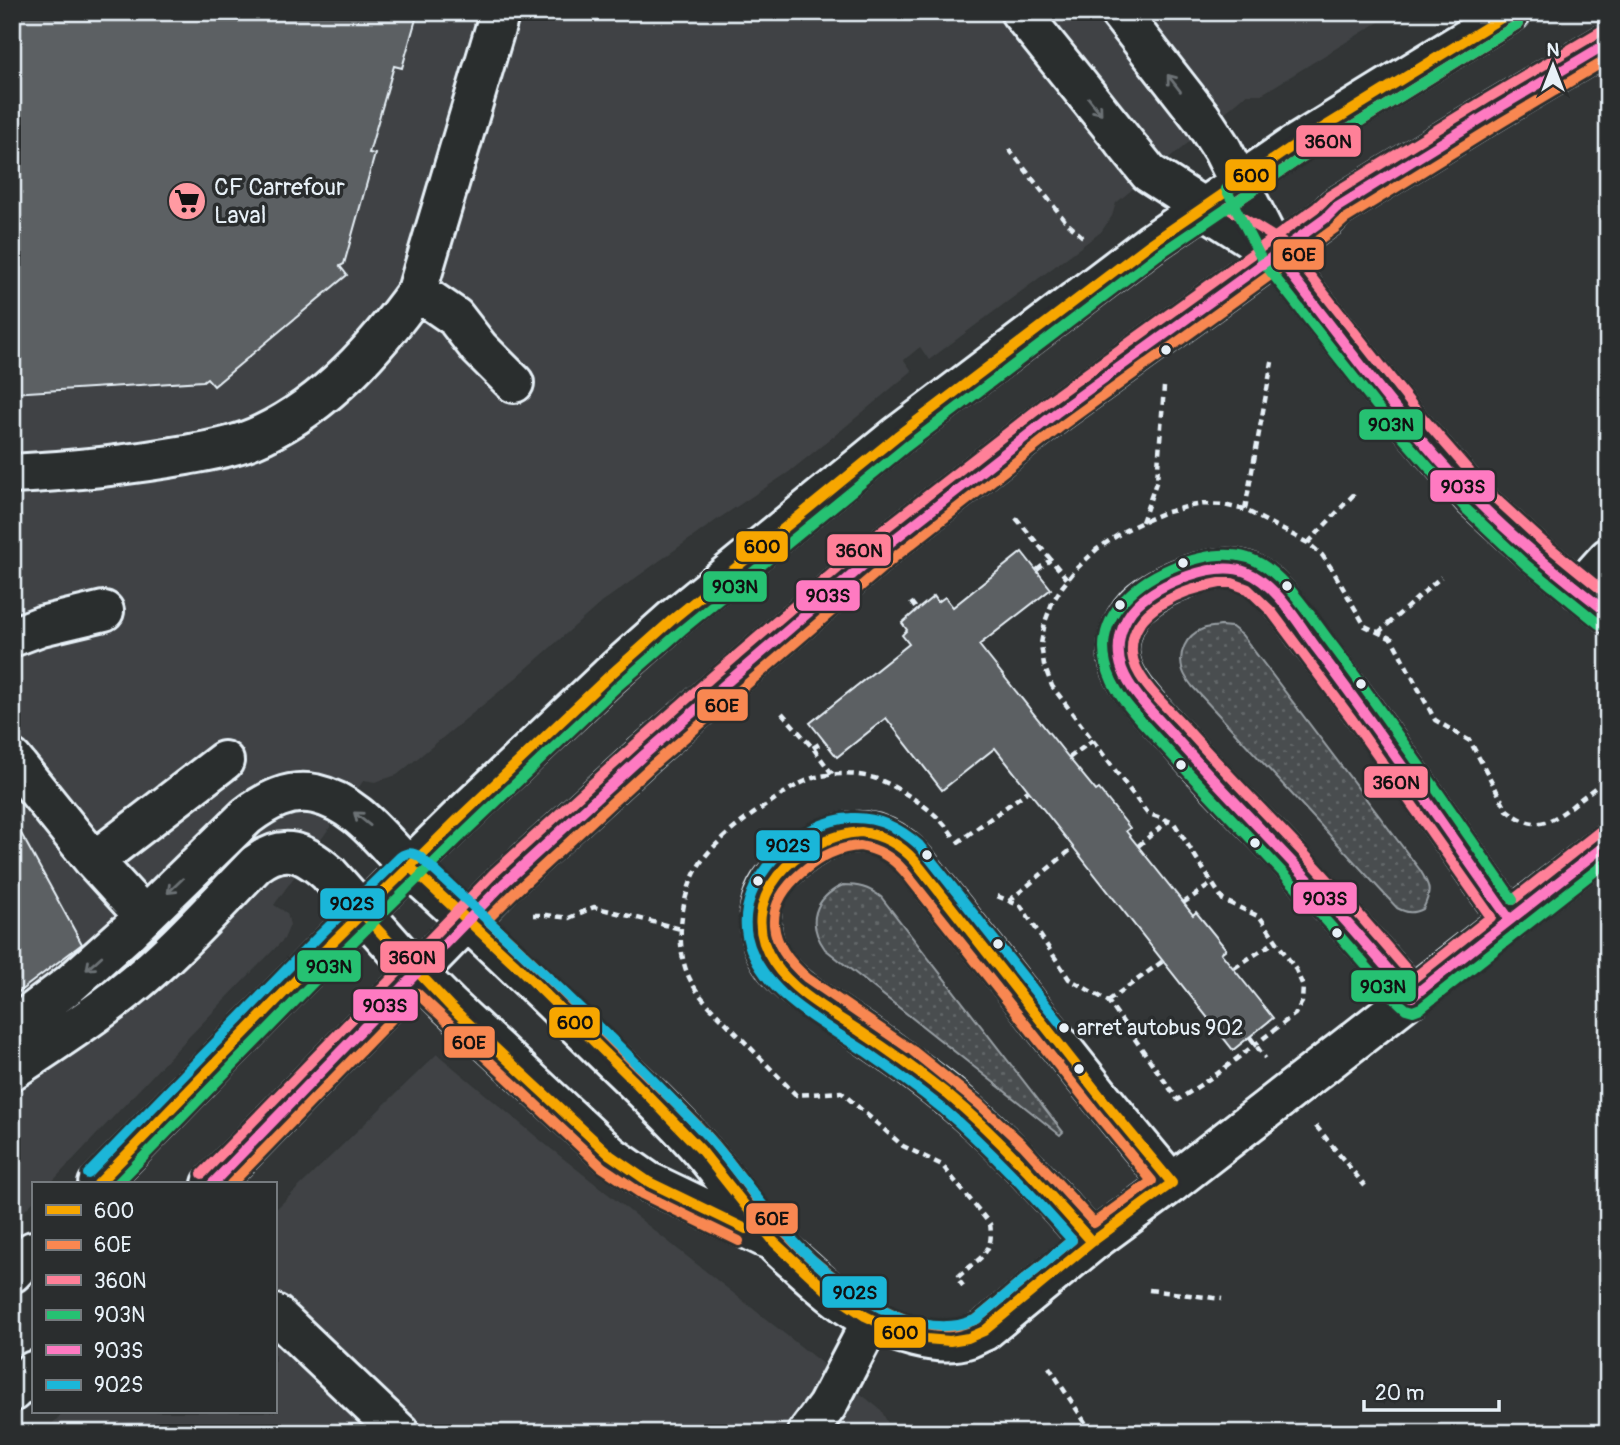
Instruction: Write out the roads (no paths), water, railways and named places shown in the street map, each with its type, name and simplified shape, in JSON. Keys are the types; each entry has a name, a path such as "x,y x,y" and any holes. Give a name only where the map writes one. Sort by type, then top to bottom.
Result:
{"street":[{"path":"12,474 73,471 162,460 223,448 262,435 296,415 342,379 390,328 417,291 500,12"},
{"path":"1020,12 1149,173 1275,254"},
{"path":"1119,12 1201,117 1222,149 1275,254 1405,419 1474,498 1534,553 1593,601 1608,558"},
{"path":"100,1182 321,954 529,750 673,619 833,487 1150,244 1290,148 1511,12"},
{"path":"214,1182 504,883 645,754 887,545 1056,413 1326,218 1336,208 1608,43"},
{"path":"417,291 455,317 514,383"},
{"path":"1412,997 1308,880 1203,769 1123,672 1118,656 1118,642 1125,624 1136,607 1155,591 1205,571 1244,571 1262,581 1340,680 1510,920"},
{"path":"12,637 41,626 104,611"},
{"path":"12,759 94,861 144,916"},
{"path":"94,861 224,761"},
{"path":"12,1028 71,984 247,816 265,802 294,793 314,794 330,799 363,819 410,867 516,965 701,1150 774,1242 825,1289 872,1320 901,1333 950,1341 968,1338 984,1331 1092,1242 1172,1183 1608,843"},
{"path":"1092,1242 1032,1174 991,1133 927,1079 796,988 774,964 761,939 759,919 764,897 773,880 791,863 831,837 855,832 873,834 892,841 908,854 1113,1114 1172,1183"},
{"path":"12,1070 94,1016 128,989 156,965 256,864 277,852 302,854 328,873 450,1006 610,1155 649,1182 774,1242"},
{"path":"12,1273 32,1252"},
{"path":"276,1315 400,1433"},
{"path":"807,1433 827,1406 872,1320"},
{"path":"12,1392 32,1372"}],"place":[{"name":"CF Carrefour Laval","path":"187,201"},
{"name":"arret autobus 902","path":"1064,1028"}]}
